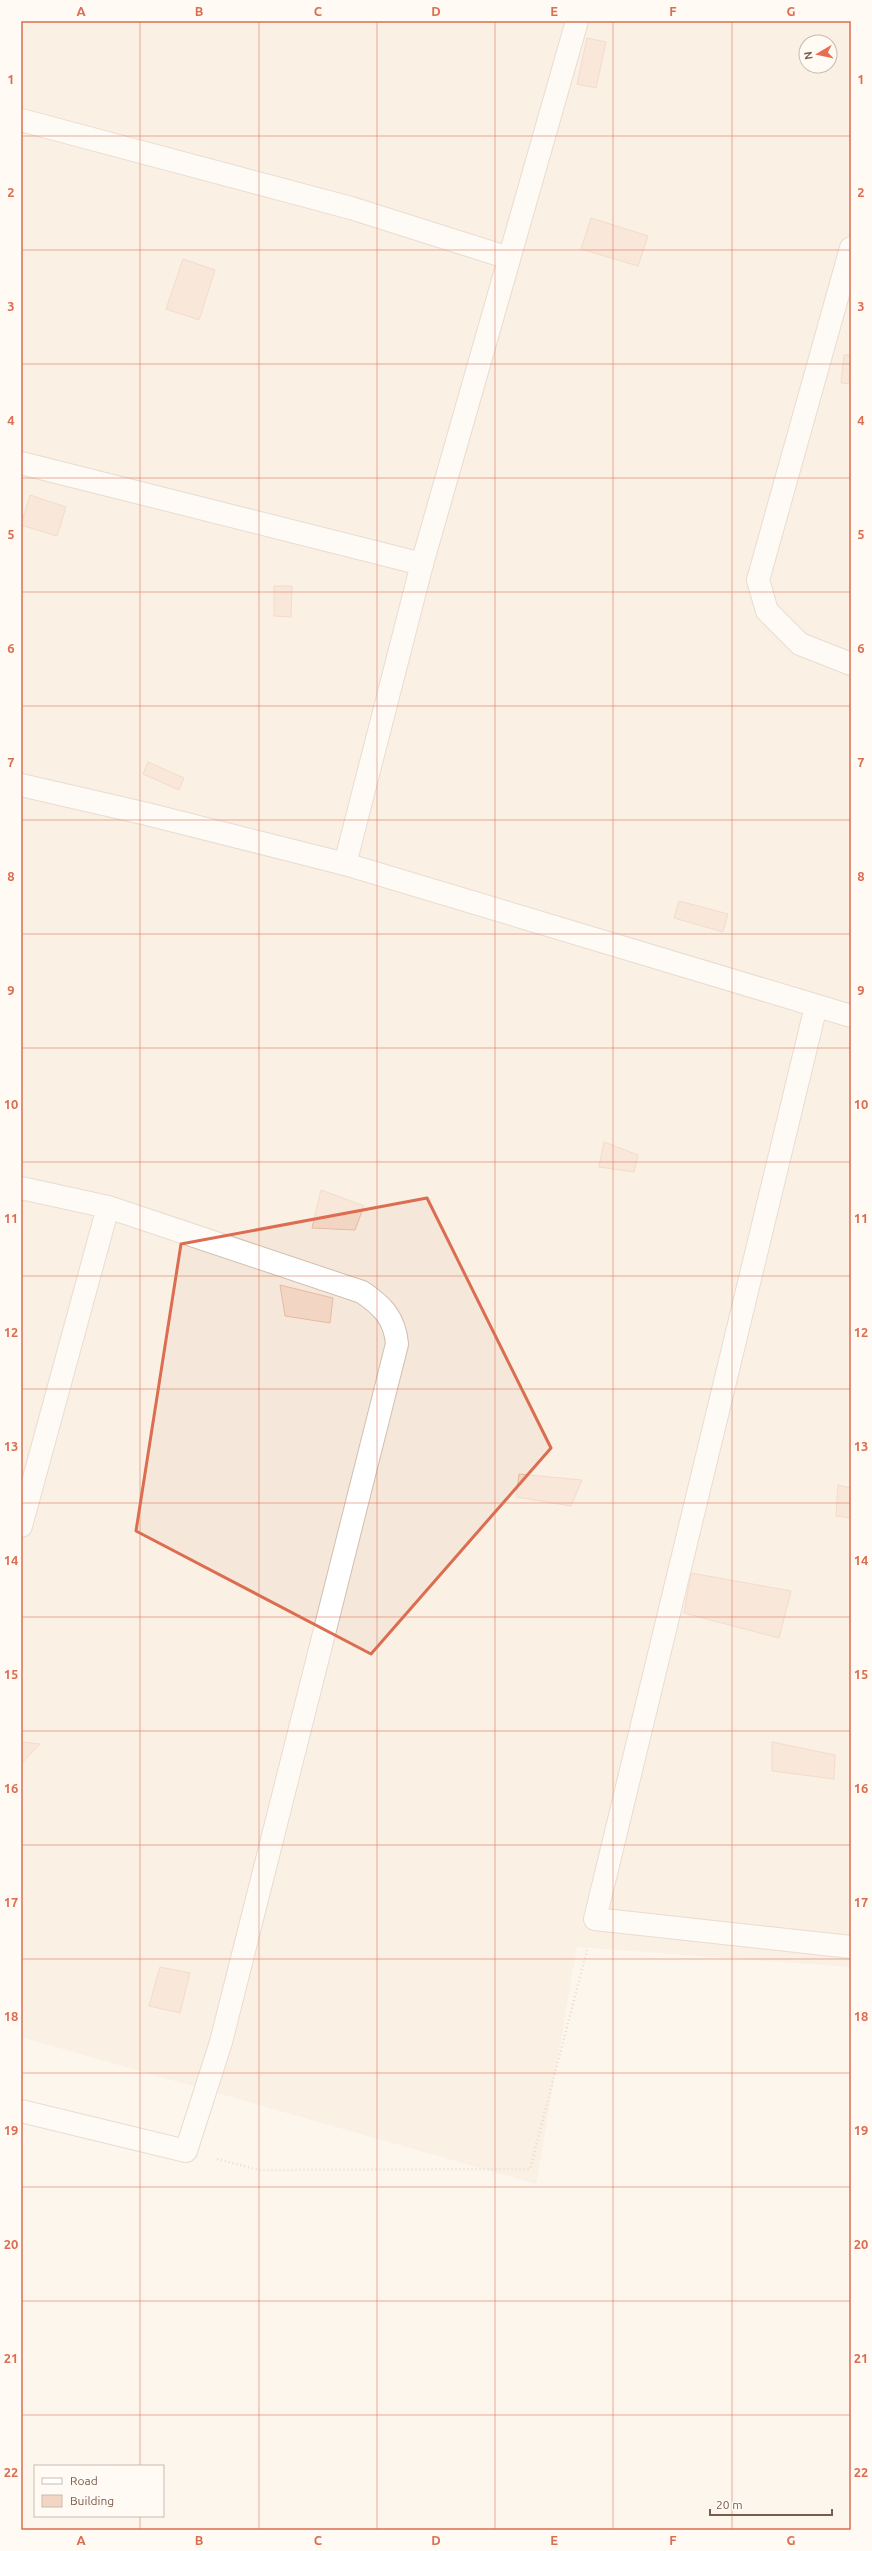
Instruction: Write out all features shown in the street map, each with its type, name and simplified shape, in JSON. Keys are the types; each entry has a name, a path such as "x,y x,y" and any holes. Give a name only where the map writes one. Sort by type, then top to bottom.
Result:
{"street":[{"path":"345,864 422,564 577,21"},
{"path":"21,120 351,208 509,258"},
{"path":"851,248 758,580 767,611 800,644 851,664"},
{"path":"21,463 422,564"},
{"path":"21,785 148,814 345,864 851,1016"},
{"path":"816,1006 595,1919 851,1947"},
{"path":"21,1188 108,1207 362,1292 377,1302 390,1317 396,1330 396,1344 221,2042 186,2151 21,2111"},
{"path":"21,1526 108,1207"}],"path":[{"path":"186,2151 259,2170 530,2169 595,1919"}],"highlighted area":[{"path":"427,1198 551,1448 371,1654 136,1531 181,1244"}],"shaded area":[{"path":"21,21 851,21 851,1967 577,1947 536,2184 21,2037"}],"building":[{"path":"587,38 606,42 596,88 577,84"},
{"path":"591,218 648,236 638,266 581,249"},
{"path":"183,259 215,270 199,320 166,309"},
{"path":"844,355 851,355 851,384 841,383"},
{"path":"30,495 66,507 57,536 21,525"},
{"path":"274,586 292,586 291,617 274,616"},
{"path":"148,762 184,778 179,790 143,774"},
{"path":"679,901 728,914 723,932 674,918"},
{"path":"604,1142 638,1155 634,1172 599,1167"},
{"path":"321,1190 364,1206 355,1230 312,1228"},
{"path":"280,1285 333,1298 330,1323 285,1316"},
{"path":"519,1474 582,1480 571,1506 516,1497"},
{"path":"838,1485 851,1488 851,1518 836,1516"},
{"path":"691,1573 791,1591 779,1638 684,1613"},
{"path":"21,1742 40,1744 21,1764"},
{"path":"772,1742 835,1755 834,1779 772,1771"},
{"path":"160,1967 190,1973 180,2013 149,2006"}]}
